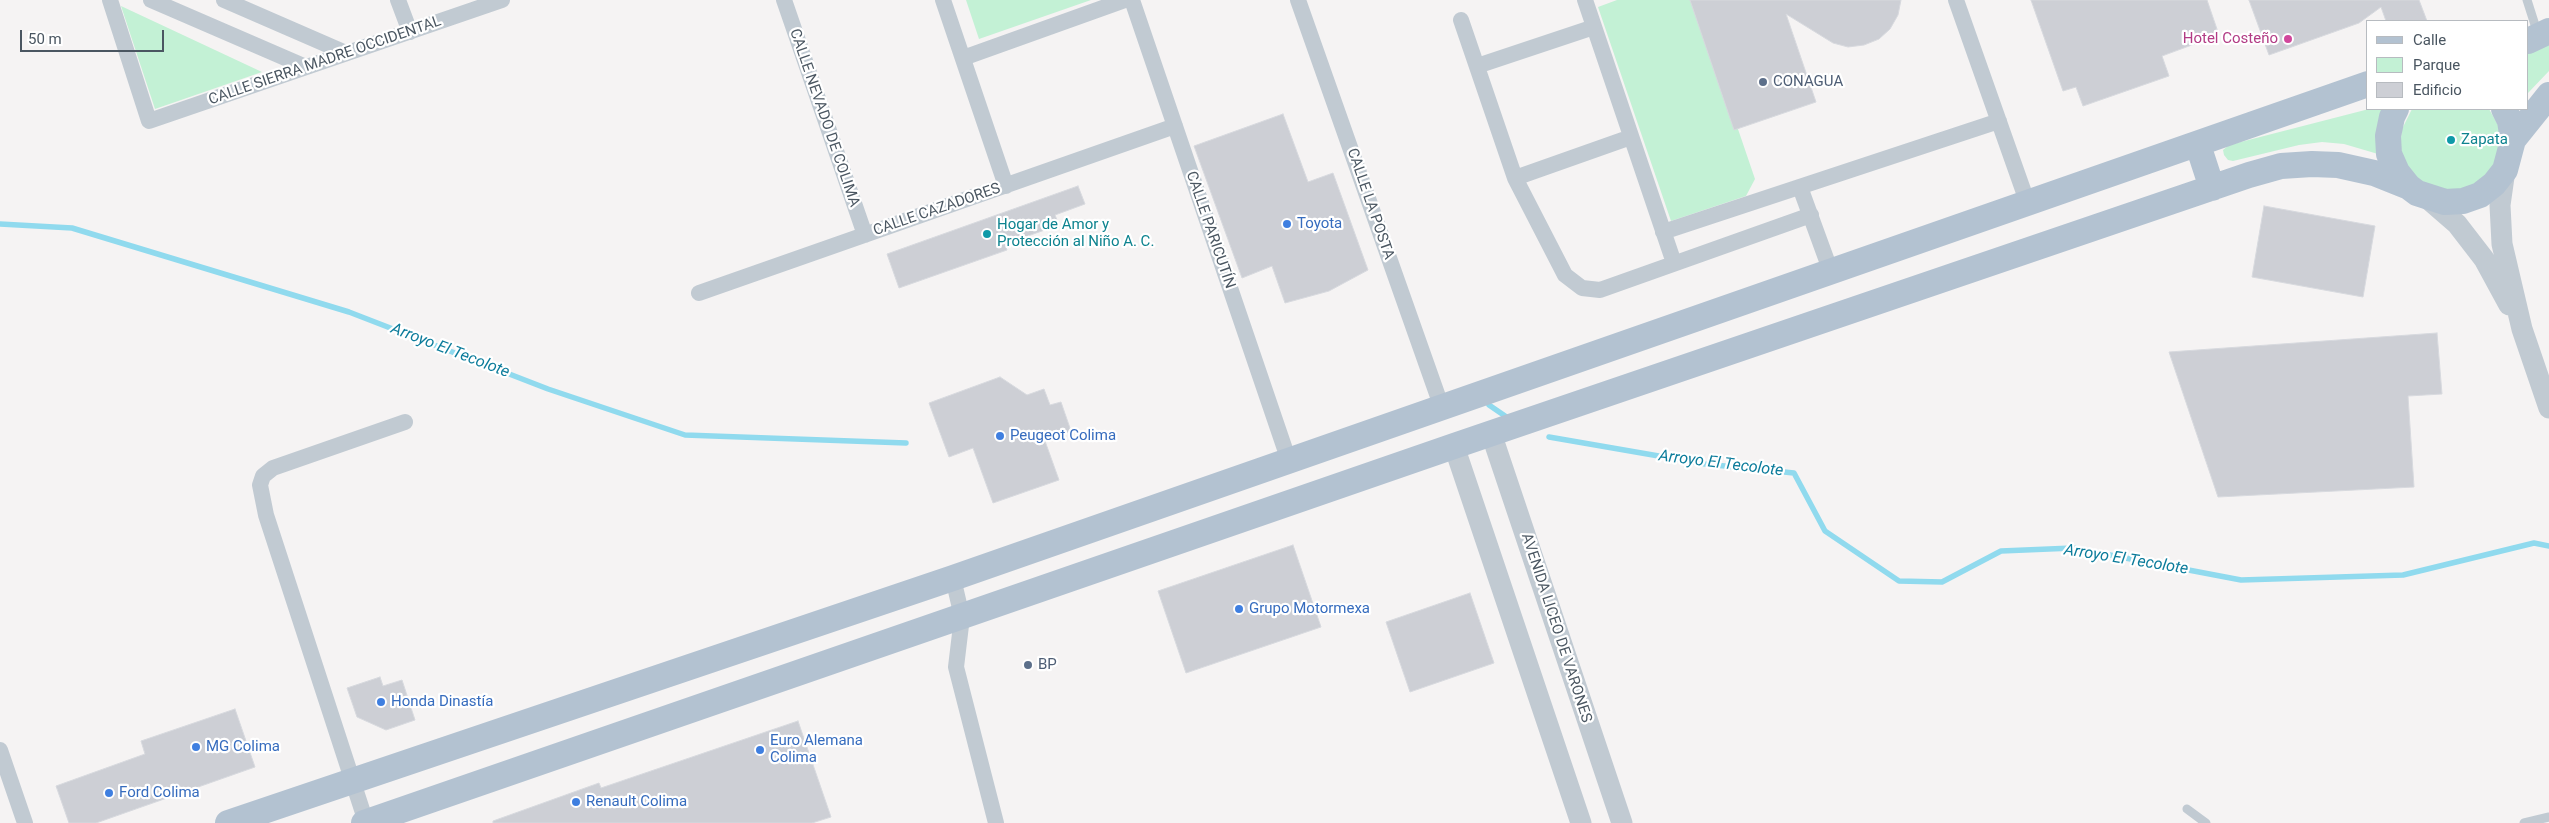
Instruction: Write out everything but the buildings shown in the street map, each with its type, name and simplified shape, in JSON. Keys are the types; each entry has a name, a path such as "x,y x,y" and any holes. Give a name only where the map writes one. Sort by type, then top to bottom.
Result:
{"main road":[{"path":"228,823 953,578 2198,145 2366,85"},
{"path":"2513,140 2549,95"},
{"path":"2233,132 2366,99"},
{"path":"2396,110 2388,136 2390,154 2397,172 2418,192"},
{"path":"365,823 1491,433 2280,166 2338,165 2374,173 2445,202 2463,201 2480,195 2494,184 2506,170 2513,140 2510,121 2504,110"},
{"path":"2198,145 2212,188"},
{"path":"1558,368 1571,406"}],"street":[{"name":"CALLE SIERRA MADRE OCCIDENTAL","path":"110,0 149,121 502,0"},
{"path":"151,0 306,67"},
{"path":"398,0 410,32"},
{"name":"CALLE NEVADO DE COLIMA","path":"784,0 865,235"},
{"path":"943,0 1006,186"},
{"path":"963,58 1125,0"},
{"name":"CALLE PARICUTÍN","path":"1132,0 1289,461"},
{"name":"CALLE LA POSTA","path":"1298,0 1442,408"},
{"path":"1585,0 1674,263"},
{"path":"1956,0 2028,204"},
{"path":"231,2 346,53"},
{"path":"1461,20 1515,178 1565,274 1582,288 1600,290 1810,215"},
{"path":"1477,66 1594,27"},
{"path":"1663,232 1999,121"},
{"name":"CALLE CAZADORES","path":"699,293 1175,126"},
{"path":"1515,178 1631,137"},
{"path":"2506,170 2500,205 2502,244 2522,330 2549,408"},
{"path":"1800,187 1831,272"},
{"path":"2418,192 2456,224 2484,259 2522,330"},
{"path":"365,823 266,515 260,485 263,476 273,468 405,422"},
{"name":"AVENIDA LICEO DE VARONES","path":"1491,433 1622,823"},
{"path":"1454,446 1581,823"},
{"path":"953,578 962,617 956,668 996,823"},
{"path":"0,750 25,823"}],"lane":[{"path":"2527,0 2538,29"},
{"path":"2187,809 2206,823"},
{"path":"2524,823 2549,817"}],"green space":[{"path":"966,0 1091,0 979,39"},
{"path":"1617,0 1694,0 1755,179 1746,196 1671,221 1598,7"},
{"path":"121,6 262,72 155,109"},
{"path":"2549,41 2549,71 2529,92 2529,50"},
{"path":"2366,110 2385,110 2378,154 2344,144 2322,142 2299,145 2233,161 2228,160 2224,155 2223,150 2229,145"},
{"path":"2412,110 2490,110 2498,125 2501,142 2498,159 2489,173 2477,184 2461,190 2444,191 2428,186 2414,176 2405,162 2400,146 2402,129"}],"waterway":[{"name":"Arroyo El Tecolote","path":"0,224 72,228 349,312 548,389 685,435 906,443"},
{"name":"Arroyo El Tecolote","path":"1489,405 1508,418"},
{"name":"Arroyo El Tecolote","path":"1549,437 1705,464 1794,473 1825,531 1899,581 1942,582 2001,551 2073,548 2241,580 2403,575 2534,543 2549,546"}],"place":[{"name":"Hotel Costeño","path":"2288,39"},
{"name":"CONAGUA","path":"1763,82"},
{"name":"Zapata","path":"2451,140"},
{"name":"Toyota","path":"1287,224"},
{"name":"Hogar de Amor y Protección al Niño A. C.","path":"987,234"},
{"name":"Peugeot Colima","path":"1000,436"},
{"name":"Grupo Motormexa","path":"1239,609"},
{"name":"BP","path":"1028,665"},
{"name":"Honda Dinastía","path":"381,702"},
{"name":"MG Colima","path":"196,747"},
{"name":"Euro Alemana Colima","path":"760,750"},
{"name":"Ford Colima","path":"109,793"},
{"name":"Renault Colima","path":"576,802"}]}
